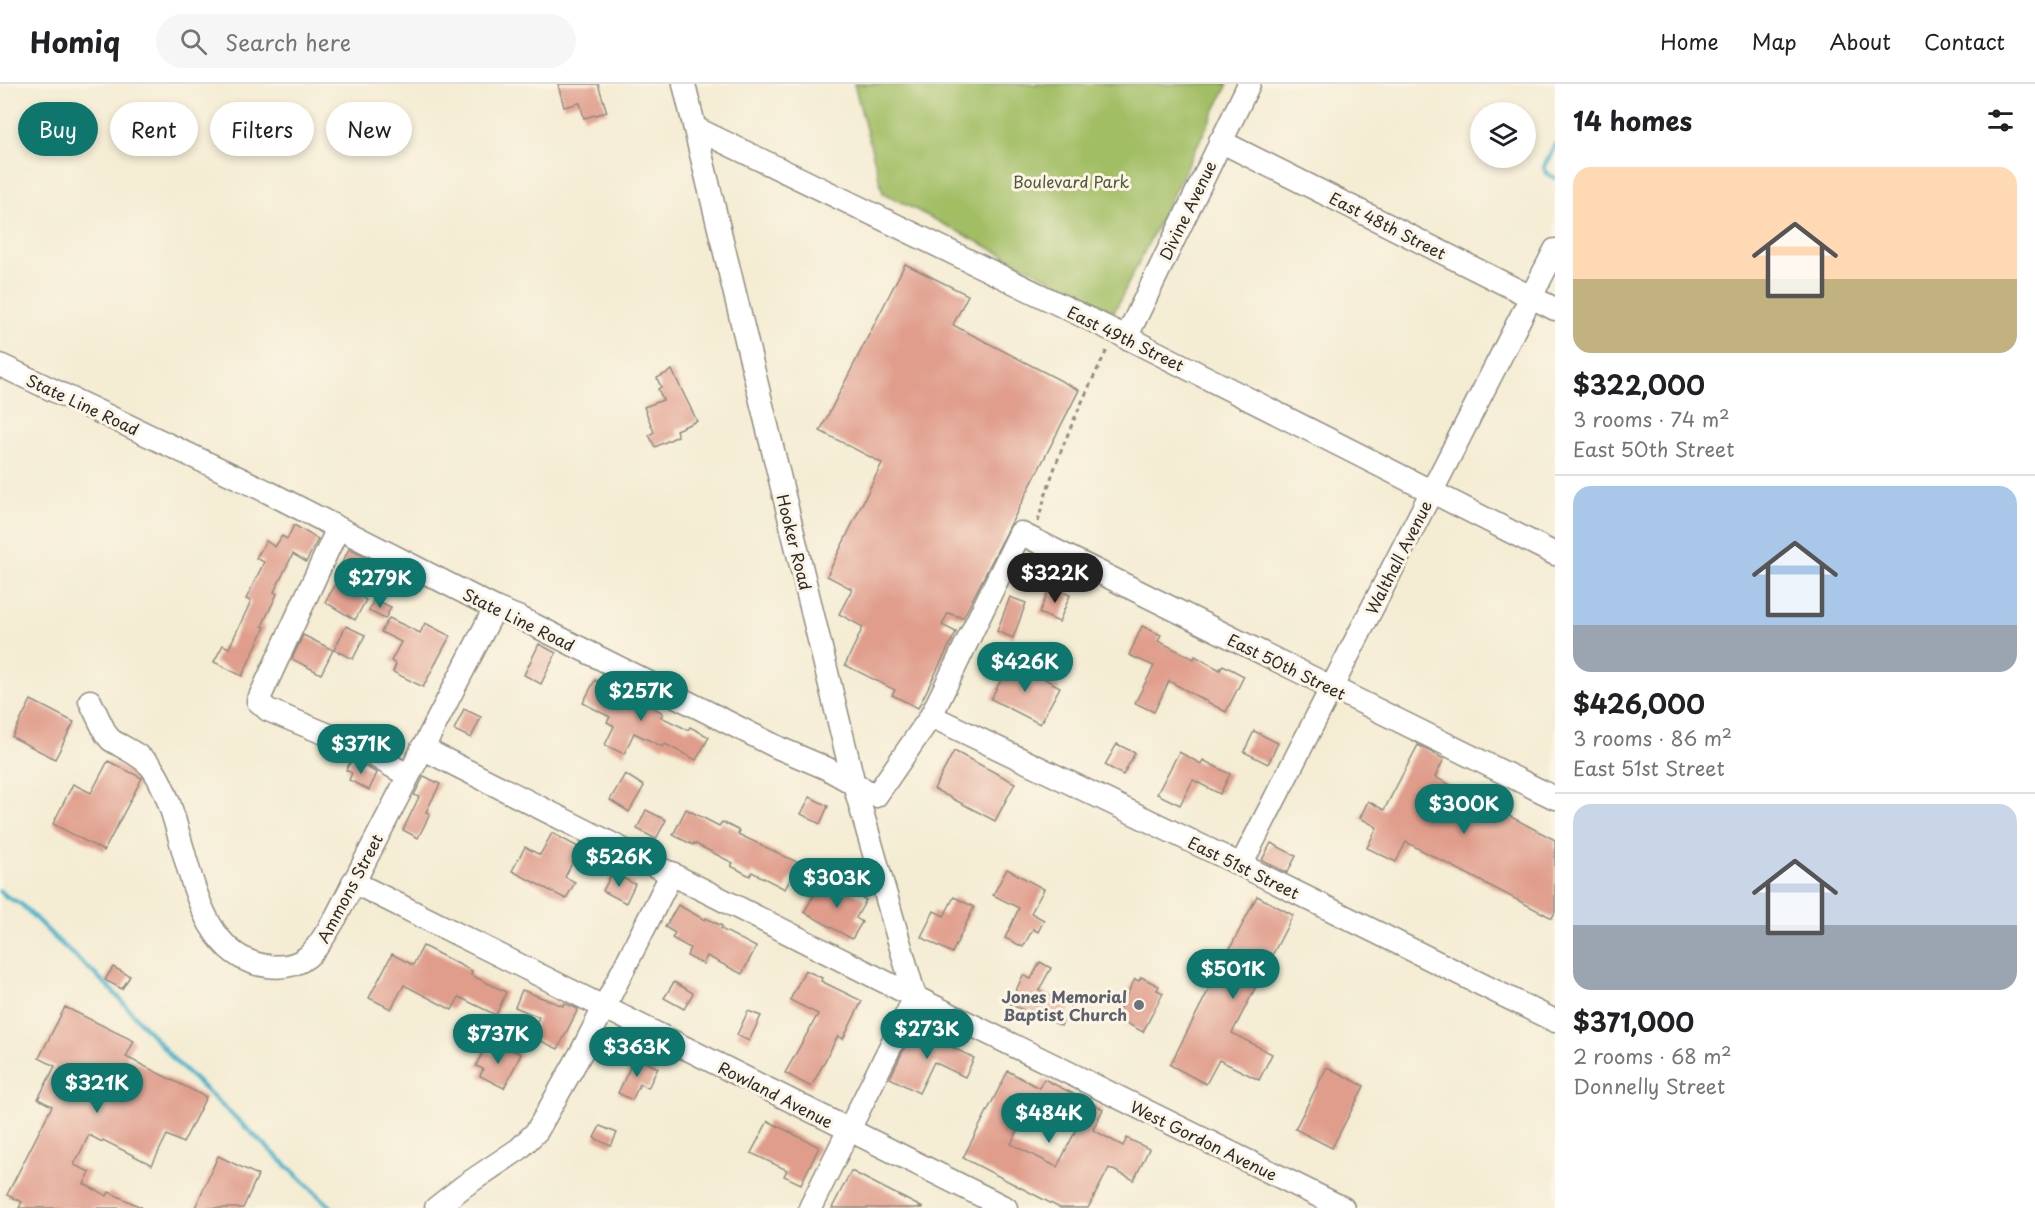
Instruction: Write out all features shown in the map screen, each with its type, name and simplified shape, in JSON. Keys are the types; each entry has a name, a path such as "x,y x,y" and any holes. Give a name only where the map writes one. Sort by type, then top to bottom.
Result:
{"street":[{"name":"Hooker Road","path":"684,84 854,784 915,997"},
{"name":"Divine Avenue","path":"1121,335 1249,84"},
{"name":"East 49th Street","path":"695,128 1121,335 1555,554"},
{"name":"East 48th Street","path":"1220,141 1555,309"},
{"name":"Walthall Avenue","path":"1241,865 1555,250"},
{"name":"State Line Road","path":"0,364 268,492 495,608 520,618 779,748 826,768 876,796 931,716"},
{"path":"338,528 258,701 267,710 363,749 407,775"},
{"name":"East 50th Street","path":"1029,538 1555,798"},
{"path":"931,716 1029,538"},
{"name":"Ammons Street","path":"90,702 105,734 151,766 159,780 182,841 190,880 214,931 227,947 265,966 278,967 303,962 316,951 495,608"},
{"name":"East 51st Street","path":"931,716 1554,1019"},
{"name":"West Gordon Avenue","path":"422,748 915,997 1343,1208"},
{"path":"436,1208 519,1149 537,1131 604,1008 672,873"},
{"name":"Rowland Avenue","path":"353,882 1006,1208"},
{"path":"810,1208 915,997"}],"path":[{"path":"1029,538 1036,531 1044,498 1082,401 1121,335"}],"green space":[{"name":"Boulevard Park","path":"854,84 1228,84 1114,312 883,193"}],"building":[{"path":"558,84 598,84 607,112 584,118 580,103 564,107"},
{"path":"905,264 968,295 953,325 1079,390 963,618 948,613 942,625 956,632 918,708 892,695 895,690 845,665 863,627 839,614 852,589 827,576 882,463 820,431"},
{"path":"672,370 697,421 676,430 678,436 655,447 649,435 654,432 644,407 663,400 658,389 661,387 657,378"},
{"path":"294,525 318,539 306,562 293,554 274,592 277,594 262,626 265,627 242,676 214,662 223,645 229,648 251,601 246,599 264,562 256,558 266,541 275,547 282,536 287,539"},
{"path":"349,549 368,558 351,591 366,600 355,620 325,602 341,575 337,573"},
{"path":"1051,586 1070,595 1059,622 1039,613"},
{"path":"1010,597 1026,603 1013,638 997,631"},
{"path":"374,599 391,607 385,619 369,611"},
{"path":"389,618 420,633 425,623 450,636 423,687 393,672 396,664 391,661 401,642 381,632"},
{"path":"346,626 365,635 353,659 334,650"},
{"path":"1142,626 1161,635 1158,641 1194,659 1195,656 1220,670 1223,665 1244,676 1226,712 1169,681 1154,712 1135,703 1154,666 1129,655"},
{"path":"303,635 333,650 321,674 292,659"},
{"path":"539,644 556,653 541,684 524,675"},
{"path":"1011,661 1060,687 1040,724 991,699"},
{"path":"595,680 622,694 624,690 663,713 661,717 688,730 690,727 709,737 696,760 665,744 663,747 634,733 624,754 605,745 614,726 607,722 610,717 583,703"},
{"path":"31,700 74,722 55,759 12,737"},
{"path":"464,709 481,717 471,738 454,730"},
{"path":"1254,731 1278,743 1268,764 1244,752"},
{"path":"1117,744 1135,753 1123,775 1105,765"},
{"path":"1418,745 1444,759 1435,777 1555,840 1555,912 1552,918 1406,842 1396,862 1367,848 1377,827 1360,818 1368,801 1384,810"},
{"path":"954,751 1015,783 995,821 934,789"},
{"path":"1179,752 1201,764 1203,760 1230,774 1220,794 1193,780 1180,805 1157,794"},
{"path":"352,759 377,773 369,790 349,780 352,773 346,770"},
{"path":"108,761 142,778 104,851 53,824 73,784 91,793"},
{"path":"625,774 644,786 629,812 610,800"},
{"path":"424,776 440,784 426,812 430,814 418,838 403,830 419,797 414,795"},
{"path":"810,797 828,806 820,824 801,814"},
{"path":"686,809 719,826 722,822 740,831 738,834 799,863 785,889 752,872 750,876 731,866 733,863 673,835"},
{"path":"646,810 666,820 656,839 637,829"},
{"path":"552,833 580,848 565,877 575,882 566,899 512,871 525,847 540,855"},
{"path":"1271,843 1296,856 1287,873 1262,860"},
{"path":"1007,869 1044,889 1031,913 1044,920 1038,932 1033,929 1023,947 1005,938 1019,908 993,895"},
{"path":"612,873 635,884 626,903 603,891"},
{"path":"833,881 866,900 856,918 862,922 852,939 804,912 820,885 828,890"},
{"path":"1257,896 1293,915 1232,1033 1272,1054 1259,1080 1219,1060 1206,1084 1170,1065"},
{"path":"954,897 974,907 952,953 921,937 934,911 944,916"},
{"path":"678,905 705,920 706,918 722,926 721,929 756,947 742,974 707,956 703,964 687,956 690,948 672,938 675,933 665,927"},
{"path":"423,946 472,971 471,975 506,992 496,1015 459,997 452,1010 404,985 391,1009 369,998 392,954 413,965"},
{"path":"1040,962 1051,968 1039,990 1071,1006 1061,1026 1030,1010 1029,1013 1010,1004 1023,975 1031,979"},
{"path":"113,967 130,976 122,989 105,980"},
{"path":"805,970 822,978 821,981 862,1001 843,1039 838,1036 811,1087 785,1073 818,1014 790,1000"},
{"name":"Jones Memorial Baptist Church","path":"1141,977 1159,986 1157,990 1163,993 1143,1032 1115,1017 1135,979 1139,981"},
{"path":"674,982 693,993 684,1009 664,998"},
{"path":"522,990 563,1006 564,1003 578,1009 558,1049 530,1036 539,1017 515,1007"},
{"path":"65,1007 134,1041 126,1057 206,1097 183,1143 167,1135 152,1165 89,1135 74,1165 90,1172 84,1184 107,1196 109,1192 143,1208 19,1208 22,1202 7,1195 52,1106 38,1099 55,1066 39,1058"},
{"path":"748,1011 761,1016 749,1041 737,1035"},
{"path":"914,1028 974,1058 965,1077 934,1062 919,1093 890,1078"},
{"path":"498,1043 521,1054 504,1088 480,1076 483,1069 476,1066 484,1049 493,1054"},
{"path":"635,1057 658,1068 648,1088 640,1084 632,1100 618,1093"},
{"path":"1327,1067 1364,1086 1332,1148 1295,1129"},
{"path":"1008,1071 1039,1088 1044,1079 1103,1109 1093,1130 1123,1146 1127,1138 1149,1149 1134,1180 1109,1168 1088,1208 1060,1208 963,1158","holes":["1030,1106 1076,1130 1057,1167 1011,1144"]},
{"path":"768,1121 819,1147 801,1184 784,1176 787,1170 751,1153"},
{"path":"600,1126 617,1133 611,1146 594,1138"},
{"path":"218,1156 258,1175 243,1208 195,1208"},
{"path":"851,1171 923,1208 832,1208"}],"waterway":[{"path":"1555,144 1544,167 1546,173 1555,178"},
{"path":"0,891 21,904 109,987 177,1063 332,1208"}],"place":[{"name":"Jones Memorial Baptist Church","path":"1139,1005"}]}
